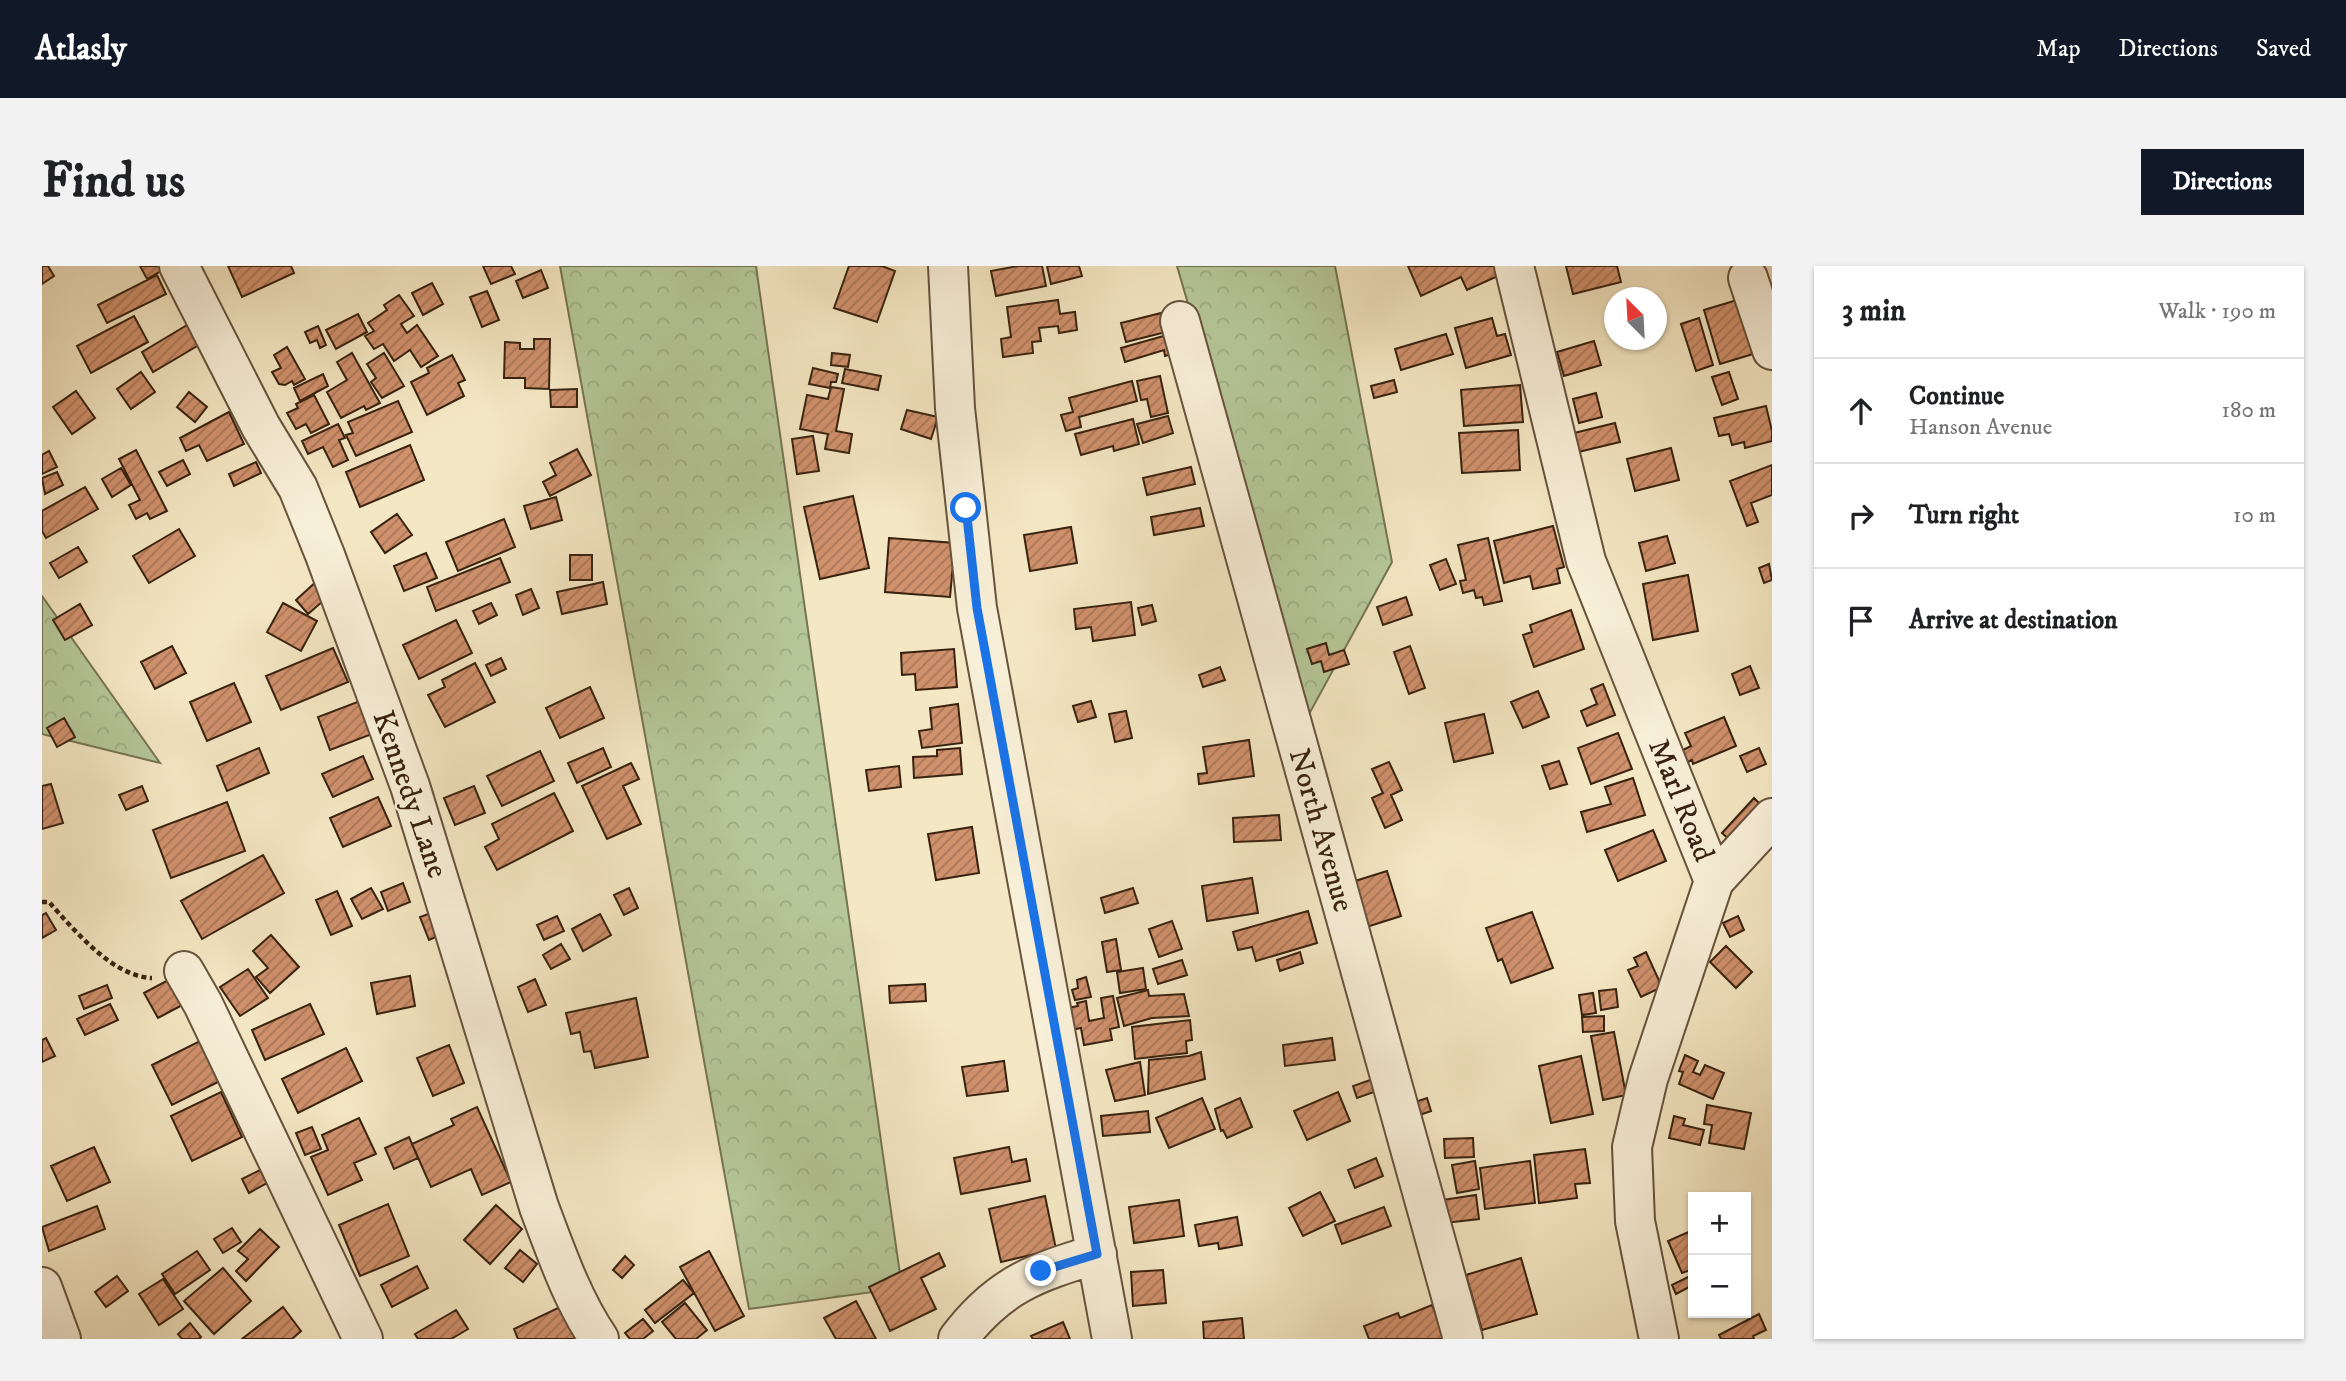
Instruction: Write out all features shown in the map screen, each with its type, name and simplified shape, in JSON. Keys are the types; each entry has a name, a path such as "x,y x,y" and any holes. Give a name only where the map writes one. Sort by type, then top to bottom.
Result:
{"street":[{"name":"Kennedy Lane","path":"178,266 261,427 298,488 312,521 410,786 539,1207 564,1272 588,1322 600,1339"},
{"path":"948,266 955,408 977,608 1112,1339"},
{"name":"Marl Road","path":"1514,266 1586,561 1714,880 1648,1079 1632,1147 1635,1221 1659,1339"},
{"path":"1748,278 1772,350"},
{"name":"North Avenue","path":"1180,321 1463,1339"},
{"path":"1714,880 1772,818"},
{"path":"184,971 203,1003 363,1339"},
{"path":"958,1339 990,1304 1015,1284 1041,1271 1097,1254"},
{"path":"42,1287 61,1339"}],"path":[{"path":"42,902 50,902 83,940 127,974 149,978 184,971"}],"green space":[{"path":"560,266 756,266 902,1288 749,1309"},
{"path":"1177,266 1335,266 1392,562 1308,716"},
{"path":"42,596 160,763 42,734"}],"building":[{"path":"42,266 48,266 54,276 42,284"},
{"path":"140,266 170,266 147,279"},
{"path":"228,266 291,266 294,273 242,297"},
{"path":"483,266 511,266 515,274 491,284"},
{"path":"849,266 882,266 895,271 877,322 834,308"},
{"path":"1018,266 1042,266 1046,286 996,296 991,271"},
{"path":"1047,266 1079,266 1082,276 1051,284"},
{"path":"1408,266 1507,266 1509,271 1467,290 1461,277 1421,296"},
{"path":"1566,266 1617,266 1621,282 1573,294"},
{"path":"541,270 548,288 523,298 516,281"},
{"path":"157,275 166,294 107,323 98,305"},
{"path":"432,283 443,304 423,315 412,293"},
{"path":"487,291 499,320 482,327 470,297"},
{"path":"399,295 414,316 401,324 407,333 417,325 438,356 421,367 410,350 394,361 383,344 374,349 365,336 374,331 368,323 387,310 384,305"},
{"path":"1747,297 1763,351 1720,364 1704,310"},
{"path":"1058,300 1060,314 1075,312 1077,330 1059,333 1058,326 1039,328 1041,341 1032,342 1033,353 1003,357 1001,339 1011,337 1007,307"},
{"path":"1169,311 1174,330 1126,342 1121,323"},
{"path":"358,314 367,332 336,349 326,330"},
{"path":"134,316 148,342 91,373 77,346"},
{"path":"1492,318 1497,336 1505,334 1511,355 1466,368 1455,328"},
{"path":"1699,318 1713,365 1696,371 1681,324"},
{"path":"187,325 199,345 153,372 142,352"},
{"path":"318,326 326,345 320,348 317,340 310,343 305,332"},
{"path":"1446,334 1453,354 1401,370 1395,349"},
{"path":"1167,335 1172,354 1165,356 1164,350 1125,362 1121,348"},
{"path":"534,339 550,339 549,389 525,388 525,378 504,378 505,342 520,343 520,349 534,349"},
{"path":"1594,341 1601,365 1564,376 1557,352"},
{"path":"287,347 305,379 294,385 292,381 285,385 279,384 272,372 281,368 274,355"},
{"path":"352,353 380,403 366,410 364,406 341,418 327,392 347,380 337,362"},
{"path":"384,353 404,386 382,398 371,382 376,378 367,364"},
{"path":"832,353 850,355 848,367 831,365"},
{"path":"452,355 465,380 458,383 464,396 427,415 411,382 429,373 427,368"},
{"path":"813,368 838,374 836,382 831,382 830,388 809,384"},
{"path":"845,369 881,376 878,390 842,383"},
{"path":"141,372 155,392 131,409 117,389"},
{"path":"1729,372 1738,399 1722,405 1712,377"},
{"path":"323,374 328,386 300,401 294,388"},
{"path":"1160,376 1168,413 1151,417 1147,399 1141,400 1137,381"},
{"path":"1394,380 1397,392 1374,398 1371,386"},
{"path":"1132,381 1137,401 1079,417 1081,427 1066,431 1061,415 1073,412 1069,398"},
{"path":"1520,385 1523,422 1464,426 1461,390"},
{"path":"831,387 844,389 836,431 852,434 849,453 825,449 828,434 800,429 807,395 828,399"},
{"path":"577,389 577,407 551,407 550,390"},
{"path":"76,391 95,418 72,434 53,407"},
{"path":"189,392 207,407 195,422 177,407"},
{"path":"1596,393 1602,417 1579,423 1573,399"},
{"path":"314,395 329,424 311,433 306,424 296,429 287,413 298,408 296,404"},
{"path":"398,401 412,432 356,456 346,435 353,433 348,422"},
{"path":"1766,406 1772,441 1745,448 1744,442 1732,445 1729,434 1719,436 1714,418"},
{"path":"907,410 938,417 931,439 901,429"},
{"path":"229,412 244,444 207,461 199,445 186,451 180,438"},
{"path":"1168,416 1173,433 1143,443 1137,424"},
{"path":"1133,419 1139,444 1114,451 1113,446 1081,455 1075,434"},
{"path":"1615,423 1620,442 1574,453 1570,434"},
{"path":"338,424 345,438 339,440 348,460 333,467 323,447 308,454 302,441"},
{"path":"1518,430 1520,470 1462,473 1459,433"},
{"path":"813,436 819,471 797,474 792,439"},
{"path":"410,445 424,480 360,507 346,472"},
{"path":"1671,448 1679,480 1635,491 1627,459"},
{"path":"577,449 591,475 550,496 543,482 556,475 550,463"},
{"path":"136,450 167,511 150,519 147,513 136,519 129,505 140,500 119,459"},
{"path":"49,451 57,467 42,474 42,455"},
{"path":"183,460 190,474 167,486 159,472"},
{"path":"256,462 261,473 234,486 229,474"},
{"path":"1772,465 1772,495 1751,503 1758,522 1747,526 1730,481"},
{"path":"1191,467 1195,484 1147,495 1143,478"},
{"path":"121,468 131,485 112,497 102,479"},
{"path":"57,472 63,485 45,494 42,478"},
{"path":"85,487 98,509 46,538 42,531 42,511"},
{"path":"853,496 869,568 820,579 804,507"},
{"path":"556,497 562,520 531,529 524,506"},
{"path":"1200,508 1204,526 1154,535 1151,517"},
{"path":"397,514 412,535 385,553 371,532"},
{"path":"504,519 515,547 458,571 446,542"},
{"path":"1553,526 1564,567 1557,569 1560,583 1533,589 1530,576 1504,583 1494,541"},
{"path":"1071,527 1077,563 1030,571 1024,535"},
{"path":"179,529 195,556 149,583 133,556"},
{"path":"1667,536 1675,563 1646,571 1639,543"},
{"path":"889,538 955,543 950,597 885,592"},
{"path":"1488,538 1502,601 1484,605 1482,597 1476,598 1474,590 1463,593 1460,581 1466,580 1458,545"},
{"path":"78,547 87,562 59,578 50,563"},
{"path":"426,553 437,578 404,591 394,566"},
{"path":"570,555 592,555 592,580 570,580"},
{"path":"500,558 510,582 436,611 427,587"},
{"path":"1446,559 1456,584 1440,590 1430,565"},
{"path":"1769,564 1772,580 1764,583 1759,568"},
{"path":"1688,575 1698,631 1653,640 1643,584"},
{"path":"318,580 331,594 308,614 296,600"},
{"path":"603,582 607,604 562,614 557,592"},
{"path":"531,589 539,608 523,615 516,595"},
{"path":"1406,597 1412,615 1383,625 1377,607"},
{"path":"1131,602 1135,635 1093,641 1091,627 1076,629 1074,609"},
{"path":"283,603 317,621 301,651 267,632"},
{"path":"491,603 497,615 479,624 473,611"},
{"path":"80,604 92,625 65,640 53,620"},
{"path":"1152,605 1156,621 1142,625 1138,608"},
{"path":"1571,610 1584,649 1534,667 1523,635 1532,632 1530,625"},
{"path":"456,620 472,653 419,679 403,645"},
{"path":"1326,643 1329,655 1344,650 1349,664 1324,672 1321,661 1312,664 1307,649"},
{"path":"172,646 186,673 155,689 141,662"},
{"path":"1410,646 1425,688 1409,694 1394,652"},
{"path":"333,648 348,682 281,710 266,676"},
{"path":"954,649 957,687 916,690 915,674 902,675 901,653"},
{"path":"501,658 506,669 491,676 486,665"},
{"path":"475,663 495,702 445,727 428,695 445,687 442,680"},
{"path":"1750,666 1759,688 1740,695 1732,674"},
{"path":"1220,667 1225,680 1203,687 1199,675"},
{"path":"234,683 251,722 207,741 190,702"},
{"path":"1603,684 1615,715 1587,726 1581,711 1597,704 1591,689"},
{"path":"590,687 604,718 560,738 546,708"},
{"path":"1538,691 1549,717 1523,728 1511,702"},
{"path":"360,701 372,734 330,750 318,717"},
{"path":"1091,701 1096,717 1078,722 1073,706"},
{"path":"958,704 962,743 922,748 919,731 932,729 930,708"},
{"path":"1126,711 1132,738 1115,742 1109,714"},
{"path":"1484,714 1493,753 1454,762 1445,723"},
{"path":"1724,717 1736,746 1693,764 1692,760 1684,764 1679,752 1691,746 1685,733"},
{"path":"64,718 75,737 57,747 47,728"},
{"path":"1618,733 1632,769 1591,784 1578,748"},
{"path":"1249,740 1254,776 1199,784 1198,774 1207,773 1203,747"},
{"path":"259,748 269,773 227,791 217,766"},
{"path":"603,748 611,767 577,783 568,763"},
{"path":"960,748 962,774 914,778 913,757 937,756 937,750"},
{"path":"1759,748 1766,764 1747,772 1740,756"},
{"path":"540,751 554,781 502,806 487,776"},
{"path":"363,756 373,779 333,797 322,774"},
{"path":"1559,761 1567,784 1550,789 1542,766"},
{"path":"1389,762 1402,790 1391,795 1402,820 1385,828 1372,798 1383,793 1372,769"},
{"path":"631,763 639,779 623,786 641,824 607,839 582,786"},
{"path":"899,766 901,787 869,791 866,770"},
{"path":"1633,778 1645,815 1587,832 1581,812 1611,804 1605,787"},
{"path":"51,784 63,823 42,829 42,786"},
{"path":"142,786 148,801 126,810 119,795"},
{"path":"474,786 485,813 455,825 444,798"},
{"path":"554,793 573,831 497,870 485,847 499,839 492,824"},
{"path":"378,797 391,826 343,847 330,818"},
{"path":"1754,798 1765,809 1733,843 1722,833"},
{"path":"227,802 245,851 171,878 153,830"},
{"path":"1279,815 1281,840 1234,842 1233,818"},
{"path":"972,827 979,873 936,880 928,834"},
{"path":"1653,830 1666,861 1618,881 1605,850"},
{"path":"263,855 284,893 202,939 181,901"},
{"path":"1387,871 1401,916 1354,931 1339,886"},
{"path":"1252,878 1258,913 1207,921 1202,886"},
{"path":"403,883 410,902 388,911 381,892"},
{"path":"371,888 383,909 362,919 351,899"},
{"path":"629,888 638,908 624,915 614,895"},
{"path":"1133,888 1138,903 1105,913 1101,898"},
{"path":"337,891 352,926 331,935 316,900"},
{"path":"439,910 448,932 429,940 420,917"},
{"path":"1308,911 1317,943 1256,961 1252,947 1238,950 1233,932"},
{"path":"1532,912 1553,968 1511,983 1502,959 1498,961 1486,928"},
{"path":"46,913 56,930 42,938 42,915"},
{"path":"600,914 611,935 583,951 572,929"},
{"path":"557,916 564,931 544,940 537,925"},
{"path":"1738,916 1744,930 1730,937 1723,923"},
{"path":"1172,921 1182,949 1159,957 1149,929"},
{"path":"271,935 299,967 270,993 256,977 268,968 253,951"},
{"path":"1116,939 1121,970 1107,972 1102,942"},
{"path":"561,944 570,959 551,969 543,955"},
{"path":"1726,946 1752,972 1736,988 1710,962"},
{"path":"1300,952 1303,963 1280,971 1277,960"},
{"path":"1646,952 1662,987 1641,997 1628,970 1638,966 1634,958"},
{"path":"1182,960 1187,975 1158,984 1153,969"},
{"path":"1143,968 1146,989 1120,993 1117,972"},
{"path":"248,969 268,998 240,1016 220,987"},
{"path":"410,976 415,1006 377,1014 371,983"},
{"path":"1086,977 1091,997 1075,1000 1072,990 1078,988 1077,980"},
{"path":"172,978 186,1003 158,1018 144,993"},
{"path":"535,979 546,1005 528,1012 518,987"},
{"path":"925,984 926,1001 890,1003 889,986"},
{"path":"107,985 112,998 84,1009 79,996"},
{"path":"1616,989 1618,1007 1601,1010 1599,991"},
{"path":"1148,990 1149,996 1184,994 1189,1016 1152,1018 1124,1026 1117,998"},
{"path":"1593,993 1596,1013 1582,1015 1579,995"},
{"path":"1113,996 1119,1027 1110,1029 1112,1040 1084,1045 1081,1028 1066,1031 1062,1009 1078,1006 1077,1003 1086,1001 1089,1021 1104,1018 1101,998"},
{"path":"636,998 648,1057 595,1068 591,1051 584,1052 580,1032 571,1034 566,1013"},
{"path":"110,1004 118,1020 85,1035 77,1019"},
{"path":"310,1004 324,1034 265,1060 252,1030"},
{"path":"1604,1016 1604,1031 1583,1032 1582,1017"},
{"path":"1190,1020 1192,1040 1186,1041 1187,1053 1135,1059 1132,1027"},
{"path":"1614,1032 1626,1095 1603,1100 1591,1036"},
{"path":"46,1038 55,1056 42,1062 42,1040"},
{"path":"206,1038 226,1078 172,1105 152,1065"},
{"path":"1332,1038 1335,1060 1285,1066 1283,1045"},
{"path":"449,1045 464,1083 433,1096 417,1058"},
{"path":"346,1048 362,1081 298,1113 282,1079"},
{"path":"1201,1052 1205,1079 1148,1094 1149,1060 1189,1056"},
{"path":"1685,1055 1698,1061 1693,1072 1700,1075 1705,1065 1724,1073 1713,1099 1679,1084 1683,1072 1679,1071"},
{"path":"1581,1056 1593,1114 1551,1123 1539,1066"},
{"path":"1004,1061 1008,1091 967,1096 962,1067"},
{"path":"1140,1062 1145,1095 1115,1101 1106,1070"},
{"path":"1373,1079 1377,1091 1357,1098 1353,1086"},
{"path":"221,1092 242,1137 192,1161 171,1116"},
{"path":"1338,1092 1350,1121 1307,1140 1294,1111"},
{"path":"1202,1098 1215,1129 1169,1148 1156,1118"},
{"path":"1240,1098 1252,1127 1227,1138 1223,1130 1221,1131 1215,1109"},
{"path":"1427,1098 1431,1111 1408,1119 1403,1106"},
{"path":"1707,1105 1751,1113 1744,1149 1709,1143 1712,1125 1704,1124"},
{"path":"477,1107 511,1182 482,1195 471,1169 431,1187 412,1144 454,1125 451,1119"},
{"path":"1148,1111 1150,1132 1103,1136 1101,1116"},
{"path":"1674,1116 1685,1119 1683,1125 1704,1130 1700,1145 1669,1138"},
{"path":"359,1118 376,1154 354,1163 362,1180 328,1195 311,1157 328,1150 322,1135"},
{"path":"312,1127 321,1149 305,1155 296,1133"},
{"path":"409,1137 418,1158 394,1169 385,1148"},
{"path":"1473,1138 1474,1157 1445,1158 1444,1139"},
{"path":"94,1147 110,1182 67,1201 51,1166"},
{"path":"1009,1147 1012,1162 1026,1159 1030,1181 961,1194 954,1158"},
{"path":"1585,1149 1590,1183 1575,1184 1577,1198 1539,1203 1534,1155"},
{"path":"1376,1158 1383,1176 1355,1188 1348,1170"},
{"path":"1475,1161 1479,1189 1457,1193 1452,1165"},
{"path":"1530,1161 1535,1203 1485,1209 1480,1168"},
{"path":"260,1170 267,1183 249,1193 242,1179"},
{"path":"1320,1192 1335,1221 1303,1236 1289,1208"},
{"path":"1476,1195 1479,1219 1445,1223 1442,1200"},
{"path":"1045,1196 1056,1249 1001,1262 989,1209"},
{"path":"1179,1200 1184,1236 1134,1243 1129,1207"},
{"path":"388,1204 409,1256 360,1276 339,1225"},
{"path":"496,1205 522,1229 490,1264 464,1240"},
{"path":"97,1206 105,1229 49,1251 42,1227"},
{"path":"1384,1207 1391,1226 1342,1244 1335,1225"},
{"path":"1237,1217 1242,1245 1219,1249 1218,1243 1199,1246 1195,1225"},
{"path":"232,1228 241,1242 223,1253 214,1239"},
{"path":"260,1229 279,1247 246,1281 236,1271 248,1259 238,1251"},
{"path":"1688,1232 1688,1271 1682,1273 1668,1241"},
{"path":"520,1250 537,1264 523,1282 505,1268"},
{"path":"197,1251 210,1270 175,1294 162,1274"},
{"path":"709,1251 744,1316 715,1331 680,1267"},
{"path":"939,1253 945,1266 921,1278 936,1309 890,1331 869,1287"},
{"path":"625,1256 634,1265 622,1278 613,1270"},
{"path":"1521,1258 1537,1314 1482,1330 1466,1275"},
{"path":"417,1266 428,1288 392,1307 381,1285"},
{"path":"223,1268 251,1301 214,1334 184,1301"},
{"path":"1163,1270 1166,1303 1133,1306 1131,1272"},
{"path":"117,1276 128,1291 106,1307 95,1292"},
{"path":"1688,1277 1688,1288 1676,1294 1672,1285"},
{"path":"163,1279 183,1309 159,1325 139,1294"},
{"path":"683,1280 694,1293 655,1323 645,1310"},
{"path":"856,1301 876,1339 836,1339 824,1318"},
{"path":"685,1303 707,1330 696,1339 676,1339 662,1322"},
{"path":"1432,1305 1446,1339 1369,1339 1364,1326 1398,1313 1400,1318"},
{"path":"283,1307 301,1331 292,1339 242,1339"},
{"path":"560,1307 575,1339 518,1339 514,1329"},
{"path":"456,1310 468,1329 451,1339 418,1339 415,1334"},
{"path":"1759,1314 1766,1330 1753,1336 1754,1339 1721,1339 1719,1335"},
{"path":"1242,1318 1244,1339 1204,1339 1203,1322"},
{"path":"643,1319 653,1331 643,1339 630,1339 625,1333"},
{"path":"1063,1322 1070,1339 1033,1339 1031,1336"},
{"path":"190,1323 201,1337 199,1339 182,1339 178,1334"}],"route":[{"path":"966,508 977,608 1097,1254 1041,1271"}]}
